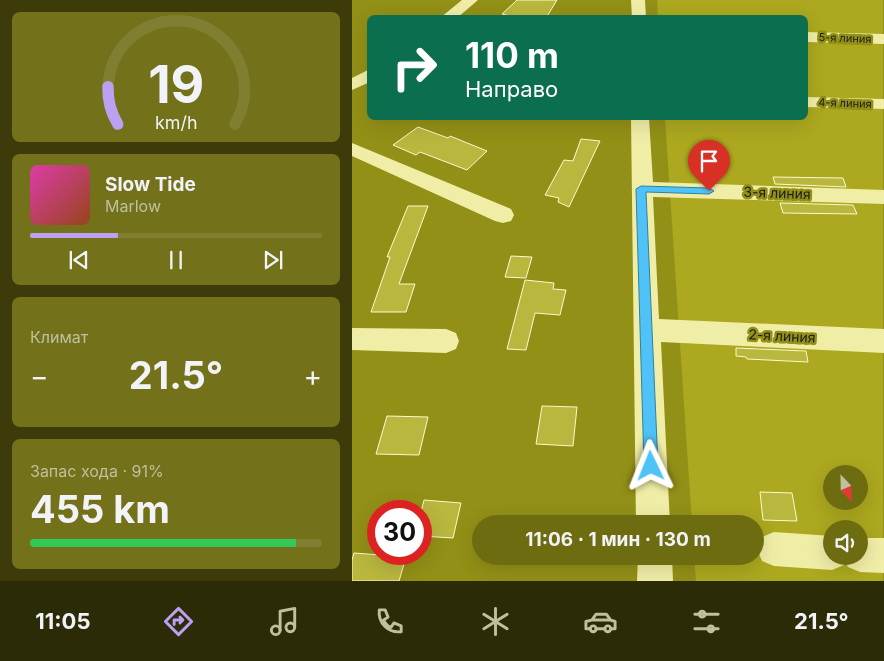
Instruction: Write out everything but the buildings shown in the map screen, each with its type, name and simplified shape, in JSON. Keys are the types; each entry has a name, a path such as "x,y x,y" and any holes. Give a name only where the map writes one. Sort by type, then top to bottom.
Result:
{"street":[{"path":"451,15 471,0"},
{"path":"638,0 639,15"},
{"name":"5-я линия","path":"808,36 884,39"},
{"path":"352,86 367,75"},
{"name":"4-я линия","path":"808,102 884,104"},
{"path":"640,120 653,515"},
{"path":"352,149 503,215"},
{"name":"3-я линия","path":"641,189 884,197"},
{"name":"2-я линия","path":"646,330 884,341"},
{"path":"352,339 446,341"},
{"path":"774,549 823,552"},
{"path":"868,555 884,556"},
{"path":"655,565 656,581"}],"shaded area":[{"path":"657,0 883,0 883,581 696,581 695,565 764,565 764,515 691,515 665,120 808,120 808,15 658,15"}],"route":[{"path":"651,466 641,189 709,191"}]}
